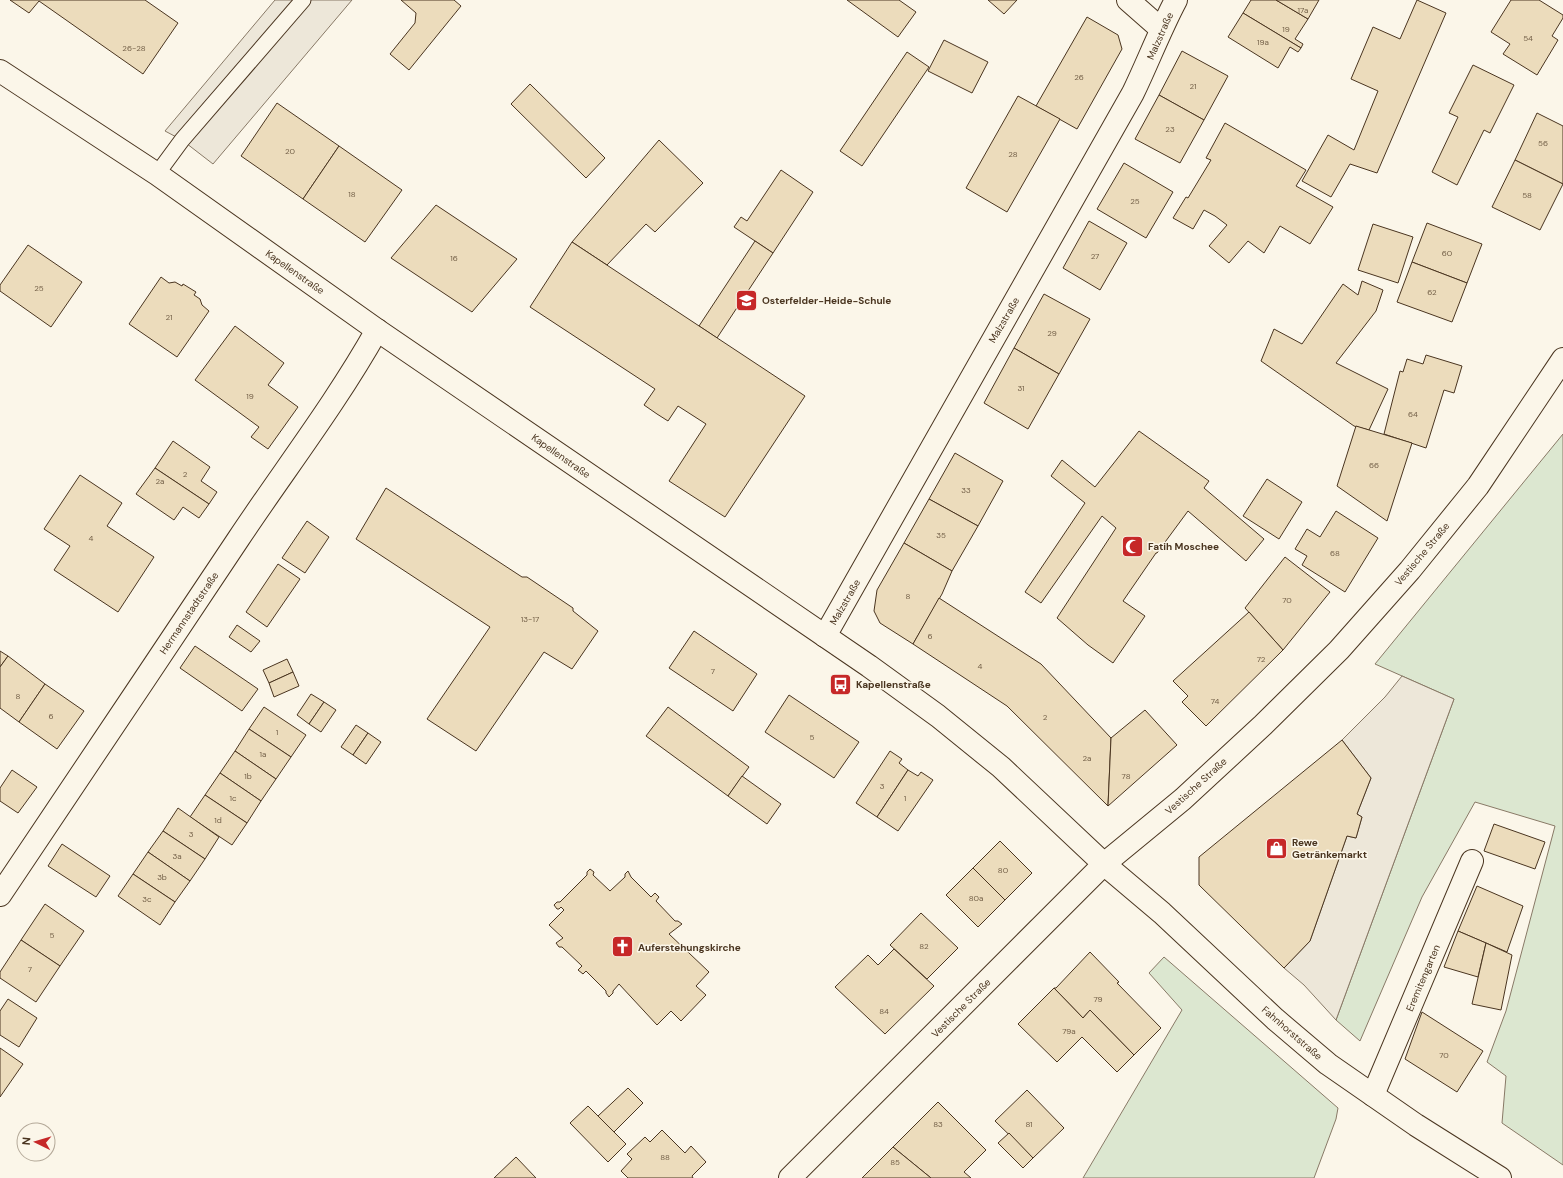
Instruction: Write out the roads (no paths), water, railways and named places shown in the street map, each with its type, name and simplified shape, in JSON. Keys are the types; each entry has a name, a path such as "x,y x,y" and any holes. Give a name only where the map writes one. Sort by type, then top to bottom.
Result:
{"street":[{"path":"1128,0 1161,28"},
{"name":"Malzstraße","path":"825,636 1133,93 1150,58 1161,28 1176,0"},
{"name":"Kapellenstraße","path":"0,71 157,174 377,330 875,670 972,742 1001,766 1104,864"},
{"name":"Hermannstadtstraße","path":"0,895 240,536 330,407 377,330"},
{"name":"Vestische Straße","path":"790,1178 1104,864 1183,799 1263,725 1339,650 1410,570 1478,486 1563,359"},
{"name":"Eremitengarten","path":"1373,1095 1472,861"},
{"name":"Fahnhorststraße","path":"1104,864 1162,914 1275,1019 1328,1064 1416,1125 1500,1178"}],"lane":[{"path":"157,174 182,140 303,0"}],"place":[{"name":"Osterfelder-Heide-Schule","path":"746,300"},
{"name":"Fatih Moschee","path":"1133,546"},
{"name":"Kapellenstraße","path":"840,684"},
{"name":"Rewe Getränkemarkt","path":"1277,848"},
{"name":"Auferstehungskirche","path":"622,947"}]}
